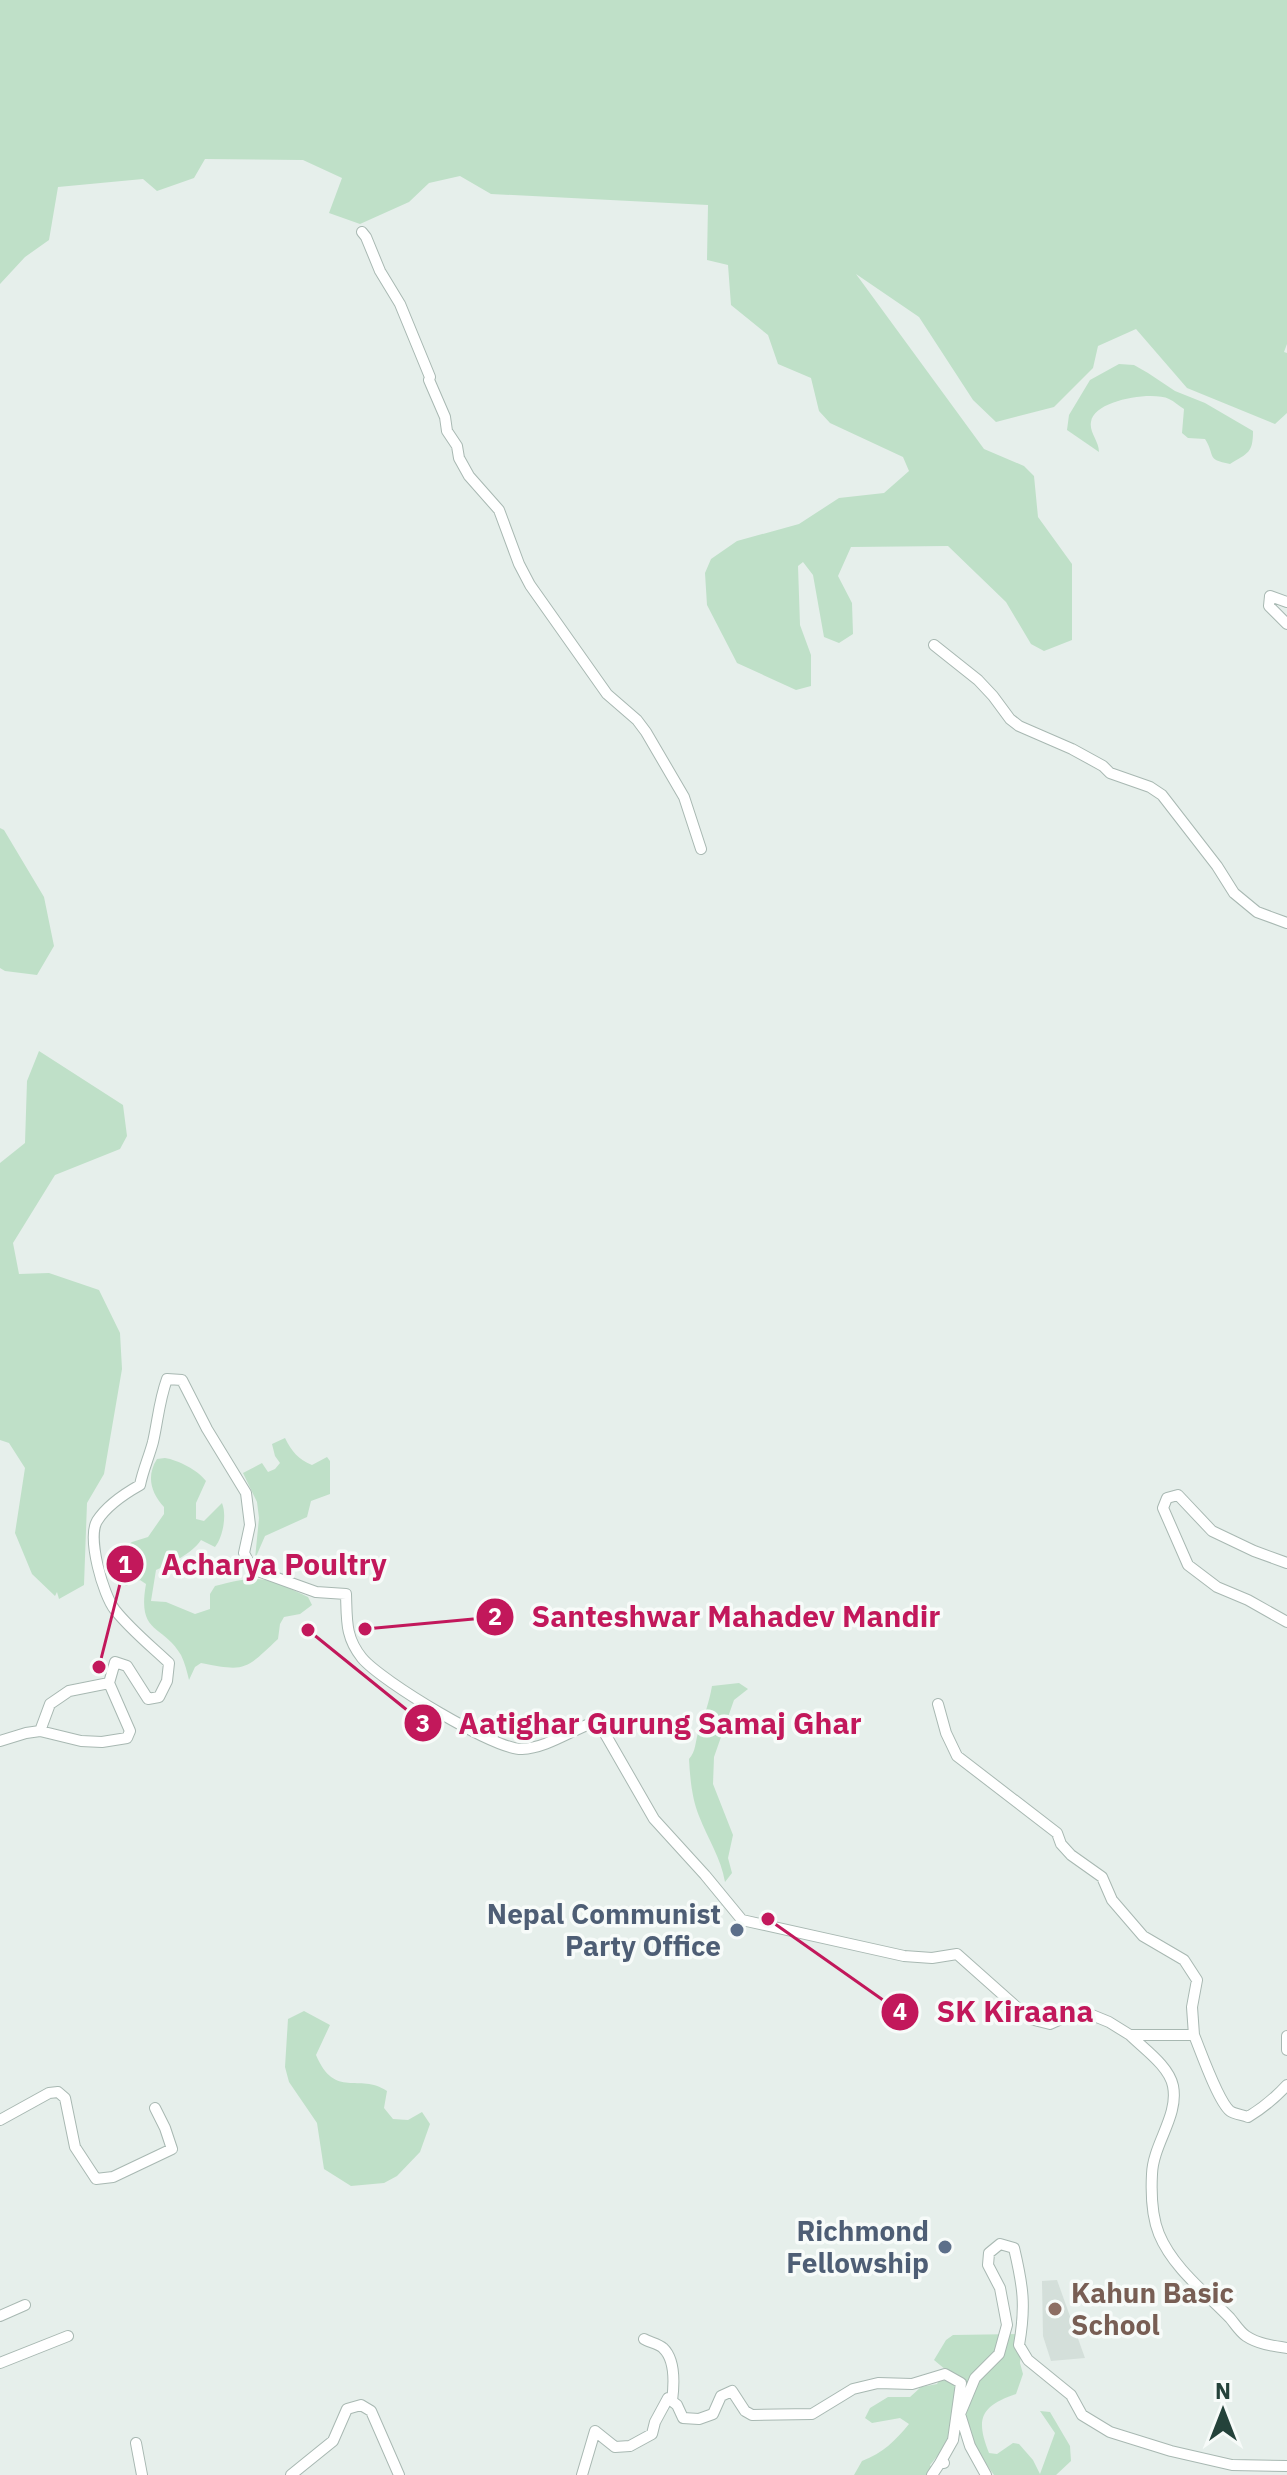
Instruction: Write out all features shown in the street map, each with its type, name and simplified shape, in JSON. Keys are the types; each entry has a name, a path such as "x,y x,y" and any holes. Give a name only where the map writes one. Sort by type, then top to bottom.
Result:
{"street":[{"path":"362,232 380,271 396,295 421,351 459,458 469,476 499,510 519,564 542,604 607,694 637,720 665,762 684,797 701,849"},
{"path":"1287,602 1270,596 1269,606 1287,624"},
{"path":"934,645 978,680 1019,726 1082,753 1110,773 1150,787 1162,795 1234,893 1257,912 1287,923"},
{"path":"0,1741 40,1731 102,1742 127,1738 130,1731 109,1683 115,1662 127,1666 148,1699 159,1697 167,1681 169,1663 114,1609 104,1592 96,1553 95,1524 107,1508 140,1485 153,1441 158,1404 167,1379 182,1380 246,1493 250,1525 244,1553 252,1569 316,1592 346,1594 347,1634 362,1658 378,1673 438,1711 500,1744 521,1749 539,1745 592,1723 604,1732 654,1819 742,1920 904,1956 932,1958 957,1954 1030,2019 1050,2024 1077,2012 1087,2013 1130,2035 1161,2065 1173,2083 1174,2101 1152,2171 1155,2218 1160,2235 1204,2295 1245,2336 1264,2344 1287,2348"},
{"path":"1287,1563 1212,1531 1178,1495 1167,1498 1163,1508 1188,1565 1217,1587 1287,1622"},
{"path":"40,1731 50,1704 69,1691 109,1683"},
{"path":"938,1704 946,1733 957,1756 1057,1833 1061,1844 1071,1855 1102,1877 1112,1900 1143,1936 1184,1960 1197,1980 1192,2007 1194,2035 1230,2111 1248,2117 1271,2102 1287,2085"},
{"path":"1130,2035 1194,2035"},
{"path":"1287,2036 1287,2050"},
{"path":"0,2120 49,2093 58,2092 65,2098 75,2147 96,2179 113,2177 172,2149 155,2108"},
{"path":"940,2463 948,2463 960,2414 975,2378 999,2354 1007,2325 1000,2288 988,2265 989,2253 1000,2244 1014,2248 1024,2289 1019,2345 1028,2360 1071,2395 1082,2415 1110,2432 1171,2451 1232,2465 1287,2466"},
{"path":"0,2316 25,2305"},
{"path":"0,2363 68,2336"},
{"path":"644,2339 663,2348 670,2361 674,2386 672,2401"},
{"path":"582,2475 595,2431 615,2447 630,2446 652,2434 668,2398 677,2405 683,2418 699,2419 713,2414 721,2396 732,2391 745,2411 752,2415 812,2414 853,2389 878,2383 912,2384 945,2374 961,2383 953,2440 932,2475"},
{"path":"291,2475 333,2441 347,2409 361,2405 371,2411 399,2475"},
{"path":"960,2414 970,2446 986,2475"},
{"path":"136,2443 142,2475"}],"shaded area":[{"name":"Kahun Basic School","path":"1057,2280 1085,2358 1051,2361 1043,2336 1042,2281"}],"green space":[{"path":"0,0 1287,0 1287,344 1284,352 1287,353 1287,413 1275,424 1187,388 1136,329 1098,346 1093,368 1054,407 996,422 973,400 919,317 856,274 984,449 1024,466 1034,476 1038,517 1072,564 1072,640 1044,651 1031,644 1006,602 948,546 851,547 838,576 852,603 853,634 839,643 824,637 813,575 803,562 798,566 800,625 811,655 811,686 796,690 737,663 707,605 705,573 711,559 737,541 799,524 839,498 884,493 909,471 903,457 830,423 819,411 811,378 778,364 768,335 731,305 728,265 707,260 708,205 491,194 460,176 429,183 409,202 360,224 329,213 342,178 303,160 205,159 194,178 157,191 143,179 58,187 49,240 25,257 0,284"},
{"path":"1119,364 1134,365 1175,391 1205,403 1253,431 1248,452 1230,464 1217,460 1205,439 1188,438 1182,433 1184,409 1161,397 1125,399 1095,414 1091,426 1099,452 1067,430 1069,415 1090,380"},
{"path":"0,828 44,897 54,946 37,975 0,968"},
{"path":"39,1051 123,1105 127,1136 120,1149 55,1175 13,1243 19,1274 49,1273 99,1290 120,1333 122,1369 104,1474 87,1503 84,1585 59,1599 57,1592 55,1596 32,1574 15,1533 25,1468 9,1443 0,1440 0,1163 25,1143 27,1081"},
{"path":"285,1438 296,1454 312,1465 327,1457 330,1461 330,1494 311,1501 307,1517 265,1536 255,1559 259,1518 257,1502 243,1473 262,1463 268,1472 275,1469 280,1463 272,1444"},
{"path":"165,1458 187,1466 206,1481 196,1503 196,1519 204,1521 222,1503 224,1520 215,1547 201,1540 187,1554 156,1570 151,1601 166,1602 195,1614 210,1609 210,1594 215,1586 253,1579 294,1590 308,1597 312,1605 300,1614 284,1617 278,1639 251,1663 236,1668 201,1663 195,1667 189,1680 181,1655 148,1620 144,1600 146,1584 140,1580 126,1586 106,1574 103,1566 112,1553 148,1537 164,1514 151,1478 157,1459"},
{"path":"739,1683 748,1689 734,1700 714,1757 713,1784 733,1835 728,1858 732,1873 725,1882 697,1809 689,1759 712,1686"},
{"path":"304,2011 330,2025 316,2055 331,2077 348,2083 377,2086 387,2091 384,2108 393,2119 408,2120 422,2112 430,2124 420,2152 397,2176 384,2183 351,2186 324,2169 317,2123 289,2082 285,2067 288,2019"},
{"path":"1023,2334 1020,2363 1023,2374 1016,2394 988,2409 982,2431 989,2453 997,2454 1013,2443 1019,2444 1040,2474 1055,2433 1040,2411 1050,2412 1070,2446 1071,2461 1056,2475 994,2475 967,2429 944,2448 930,2465 936,2475 854,2475 862,2461 888,2446 909,2424 900,2418 872,2423 865,2418 870,2408 888,2397 910,2397 921,2387 937,2384 946,2370 934,2360 946,2340 953,2335"}],"place":[{"name":"Santeshwar Mahadev Mandir","path":"365,1629"},
{"name":"Aatighar Gurung Samaj Ghar","path":"308,1630"},
{"name":"Acharya Poultry","path":"99,1667"},
{"name":"SK Kiraana","path":"768,1919"},
{"name":"Nepal Communist Party Office","path":"737,1930"},
{"name":"Richmond Fellowship","path":"945,2247"},
{"name":"Kahun Basic School","path":"1055,2309"}]}
